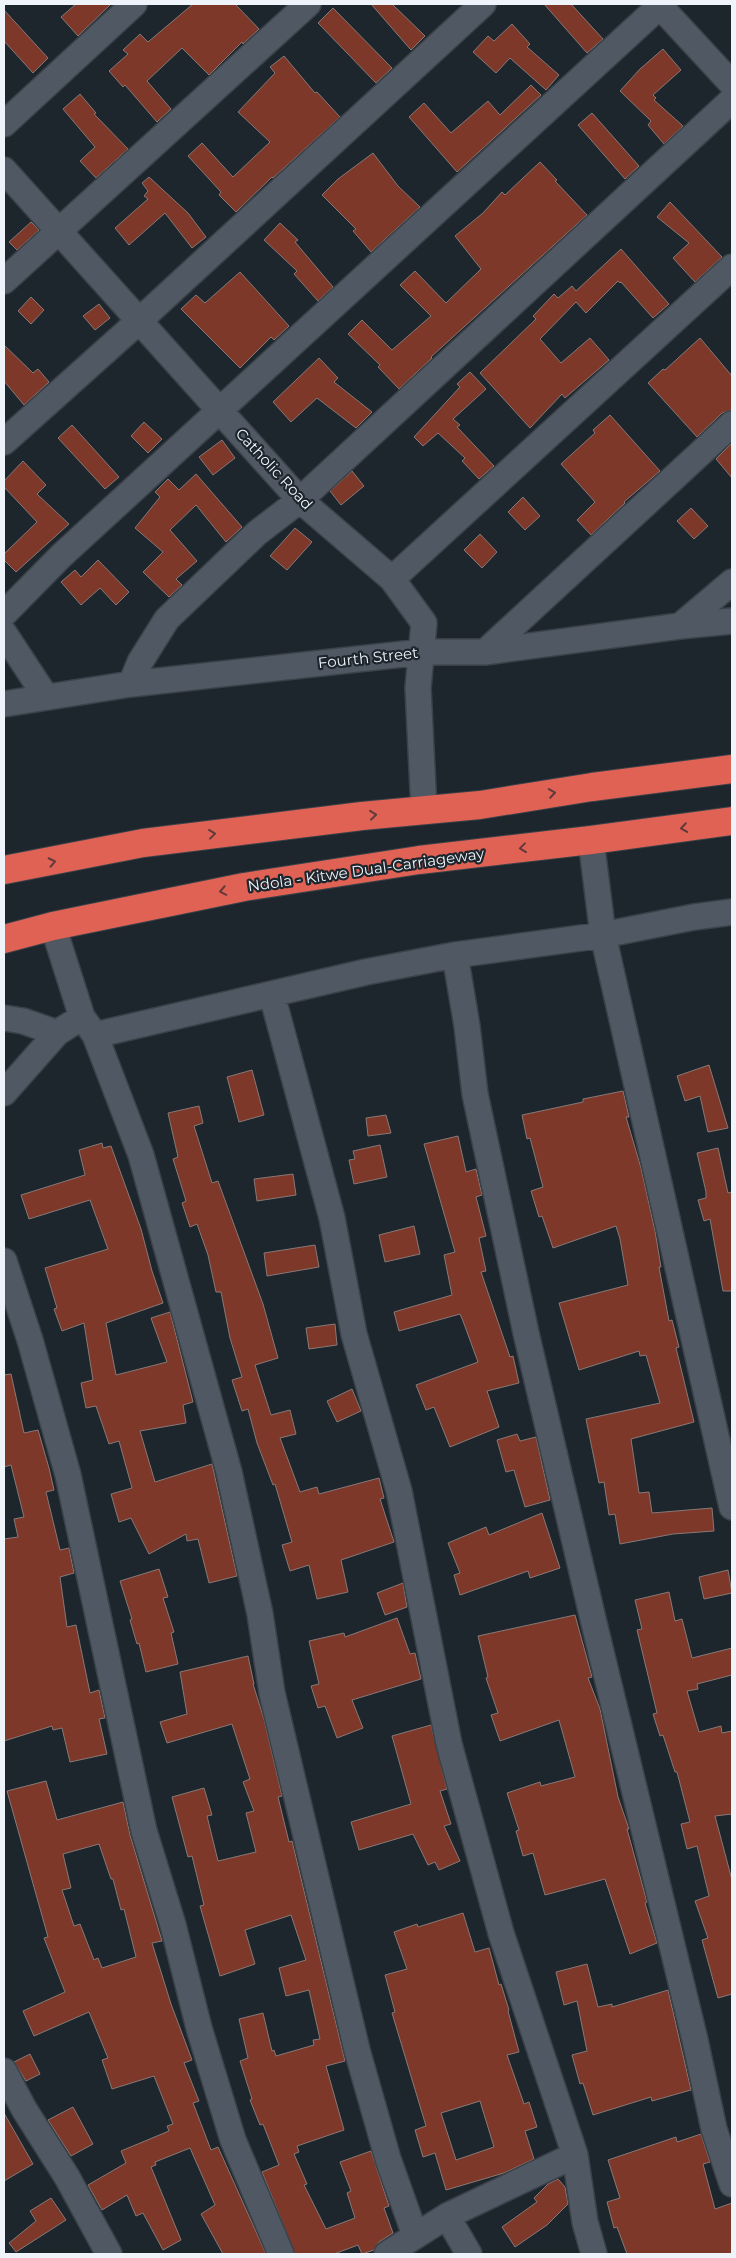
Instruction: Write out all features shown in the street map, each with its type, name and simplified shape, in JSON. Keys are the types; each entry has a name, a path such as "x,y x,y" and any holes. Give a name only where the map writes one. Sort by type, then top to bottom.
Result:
{"highway":[{"path":"4,870 142,843 480,805 592,787 732,769"},
{"name":"Ndola - Kitwe Dual-Carriageway","path":"4,938 53,926 244,887 419,860 732,821"}],"street":[{"path":"4,124 134,4"},
{"path":"4,281 308,4"},
{"path":"4,442 483,4"},
{"path":"4,614 61,556 660,4 732,84"},
{"path":"131,684 140,662 167,619 257,533 300,500 732,100"},
{"name":"Catholic Road","path":"4,170 300,500 392,580 424,623 418,688 424,810"},
{"path":"392,580 732,267"},
{"path":"484,652 732,424"},
{"path":"680,626 732,582"},
{"name":"Fourth Street","path":"4,704 131,684 422,652 484,652 732,621"},
{"path":"4,633 46,697"},
{"path":"591,840 603,936 732,1507"},
{"path":"4,1018 23,1021 57,1033 272,995 366,972 454,955 603,936 694,917 732,912"},
{"path":"53,926 88,1026 141,1155 229,1472 260,1614 272,1693 357,2050 388,2159 415,2235"},
{"path":"454,955 467,1026 475,1094 526,1332 597,1638 695,2040 714,2129 732,2184"},
{"path":"272,995 332,1218 354,1334 399,1491 449,1744 502,1933 575,2155 585,2222 594,2254"},
{"path":"4,1093 57,1033"},
{"path":"4,1261 30,1340 68,1475 144,1831 173,1925 199,2028 233,2140 281,2254"},
{"path":"4,2071 24,2109 67,2177 109,2254"},
{"path":"387,2254 447,2216 575,2155"},
{"path":"447,2216 469,2254"}],"building":[{"path":"76,4 111,4 78,36 61,17"},
{"path":"193,4 235,4 259,29 243,44 242,42 209,75 182,48 147,81 171,109 157,122 125,85 123,87 109,71 128,54 123,50 140,34 148,42"},
{"path":"371,4 392,4 425,36 411,50"},
{"path":"544,4 571,4 603,39 587,53"},
{"path":"333,8 392,68 376,83 318,23"},
{"path":"4,10 48,58 33,73 4,41"},
{"path":"512,24 530,44 527,47 559,75 546,90 510,58 496,73 473,52 488,36 494,41"},
{"path":"663,49 681,70 653,95 656,98 654,100 683,126 664,144 648,125 651,121 620,91 640,69"},
{"path":"284,56 315,93 317,92 340,117 272,177 236,212 219,195 221,192 188,156 202,143 233,177 270,142 238,112 275,73 270,67"},
{"path":"531,85 541,95 457,172 409,117 424,103 451,133 488,101 500,115"},
{"path":"80,94 96,113 94,114 128,149 96,178 80,161 95,147 63,109"},
{"path":"592,113 639,166 625,179 578,125"},
{"path":"373,153 398,186 420,207 371,252 353,231 356,229 322,195 338,179"},
{"path":"540,162 587,215 431,357 399,389 378,367 380,365 348,334 362,320 392,350 431,316 400,285 415,271 446,303 481,269 455,236 483,213 502,192 505,195"},
{"path":"149,177 188,213 206,237 192,248 165,213 129,245 115,228 148,199 144,196 148,191 142,183"},
{"path":"670,202 722,257 695,282 673,258 689,243 657,217"},
{"path":"31,222 39,230 17,250 9,242"},
{"path":"280,223 298,240 295,242 333,287 318,301 294,274 297,271 264,240"},
{"path":"621,249 669,304 653,318 618,281 586,313 576,302 540,339 561,363 590,338 609,360 565,398 562,394 530,428 480,373 536,319 533,316 554,294 558,298 572,286 576,291"},
{"path":"240,272 289,326 274,340 271,337 240,368 181,309 196,295 205,303"},
{"path":"31,297 44,310 31,324 18,311"},
{"path":"99,304 110,318 95,330 83,316"},
{"path":"700,338 732,376 732,410 722,413 697,437 648,383"},
{"path":"4,345 33,373 38,369 49,382 24,405 4,381"},
{"path":"319,358 338,378 334,382 372,412 356,428 317,398 291,422 273,402"},
{"path":"470,372 486,389 453,419 460,425 457,427 494,466 479,479 462,461 465,458 438,433 423,446 414,437 460,387 457,384"},
{"path":"610,415 660,471 624,502 591,535 577,520 595,502 561,464 595,433 593,430"},
{"path":"144,422 162,439 148,453 131,436"},
{"path":"72,425 119,477 105,489 58,438"},
{"path":"222,440 235,458 213,475 199,457"},
{"path":"732,443 732,478 716,459"},
{"path":"23,461 46,485 37,494 69,524 16,572 4,560 4,554 37,522 4,487 4,481"},
{"path":"352,471 364,486 341,505 330,491"},
{"path":"196,474 242,527 226,542 196,505 170,530 197,561 176,579 182,585 169,597 143,572 163,552 135,528 160,497 155,492 168,479 179,490"},
{"path":"523,497 540,516 525,530 508,512"},
{"path":"691,508 708,526 694,539 677,521"},
{"path":"295,528 312,542 287,570 270,556"},
{"path":"480,534 497,552 482,568 464,550"},
{"path":"98,560 129,592 116,605 100,588 81,605 61,582 75,570 81,577"},
{"path":"709,1065 728,1128 708,1132 700,1096 685,1101 677,1076"},
{"path":"252,1070 264,1115 239,1122 227,1077"},
{"path":"623,1091 629,1117 626,1117 641,1168 655,1231 661,1267 659,1267 669,1321 672,1320 679,1347 676,1348 694,1422 631,1439 639,1493 649,1492 652,1513 712,1508 714,1531 673,1534 620,1544 615,1514 609,1515 604,1482 599,1483 586,1419 660,1403 646,1355 640,1356 639,1351 579,1370 559,1303 628,1285 620,1239 616,1226 553,1248 542,1216 539,1217 531,1191 543,1187 530,1138 527,1139 522,1115"},
{"path":"199,1106 203,1123 194,1126 212,1183 218,1181 263,1304 278,1358 255,1365 271,1415 290,1410 296,1434 280,1438 300,1492 317,1487 319,1494 379,1478 384,1498 380,1499 394,1542 341,1560 348,1592 317,1599 309,1565 290,1571 282,1545 292,1542 275,1484 273,1485 257,1443 248,1409 242,1411 232,1380 242,1377 230,1338 221,1292 216,1292 208,1255 197,1224 190,1227 182,1203 186,1201 173,1159 178,1157 168,1113"},
{"path":"386,1115 391,1133 368,1136 366,1118"},
{"path":"458,1136 466,1172 476,1169 482,1195 476,1197 486,1236 479,1238 486,1271 481,1272 510,1357 513,1356 519,1383 487,1391 499,1427 450,1447 434,1407 426,1410 416,1385 478,1362 463,1321 460,1314 399,1331 394,1312 452,1295 444,1255 455,1252 424,1144"},
{"path":"102,1143 103,1148 111,1146 141,1229 163,1303 106,1323 116,1375 167,1362 151,1318 170,1312 193,1402 183,1405 186,1423 140,1431 155,1482 212,1464 237,1576 209,1583 198,1539 187,1541 186,1534 149,1554 131,1518 119,1522 111,1494 132,1488 119,1441 109,1444 96,1406 86,1408 81,1383 93,1380 84,1323 62,1331 54,1309 57,1308 45,1268 108,1249 90,1200 29,1219 21,1195 85,1175 79,1150"},
{"path":"380,1145 387,1177 354,1184 349,1160 355,1159 353,1151"},
{"path":"718,1148 728,1193 732,1192 732,1291 723,1291 710,1219 704,1221 698,1200 706,1198 706,1192 697,1153"},
{"path":"293,1174 296,1195 257,1201 254,1179"},
{"path":"414,1226 420,1254 385,1262 379,1235"},
{"path":"315,1245 319,1267 267,1276 264,1253"},
{"path":"335,1324 337,1345 309,1349 306,1328"},
{"path":"11,1374 24,1433 38,1430 49,1468 54,1490 46,1492 60,1550 69,1548 74,1573 60,1577 67,1627 76,1625 90,1693 99,1690 105,1718 99,1719 107,1754 70,1762 62,1728 53,1730 52,1726 4,1741 4,1539 18,1537 14,1519 24,1517 11,1465 4,1467 4,1375"},
{"path":"352,1389 361,1411 337,1422 327,1401"},
{"path":"517,1434 520,1441 536,1437 550,1500 525,1507 514,1470 506,1472 497,1440"},
{"path":"542,1513 560,1568 530,1578 528,1571 460,1595 454,1575 460,1573 448,1543 486,1527 489,1535"},
{"path":"159,1569 168,1597 163,1598 174,1632 171,1633 178,1664 146,1672 120,1581"},
{"path":"728,1570 732,1593 704,1599 699,1577"},
{"path":"403,1583 407,1607 385,1615 377,1593"},
{"path":"669,1592 675,1621 682,1619 692,1658 732,1648 732,1675 697,1684 698,1689 687,1691 699,1732 721,1726 722,1733 732,1731 732,1814 715,1816 732,1880 732,1994 718,1998 702,1940 708,1938 695,1901 709,1896 697,1846 687,1849 681,1824 690,1822 677,1772 675,1772 663,1735 660,1736 653,1714 657,1713 637,1630 642,1629 635,1600"},
{"path":"575,1615 592,1677 588,1678 600,1709 618,1797 629,1829 627,1829 647,1902 645,1903 657,1943 630,1954 605,1879 545,1895 533,1853 523,1856 516,1831 519,1830 507,1793 540,1782 541,1786 575,1777 559,1720 500,1741 491,1715 498,1713 486,1678 488,1677 478,1636"},
{"path":"397,1618 410,1654 415,1653 421,1679 352,1700 363,1728 337,1738 325,1706 318,1708 311,1686 319,1684 309,1641 344,1633 345,1637"},
{"path":"248,1656 253,1684 264,1719 282,1796 278,1797 289,1842 292,1841 345,2061 326,2066 344,2130 297,2146 299,2152 294,2154 307,2184 304,2185 326,2229 355,2218 347,2193 351,2191 340,2162 371,2151 389,2206 384,2208 393,2233 379,2242 374,2250 362,2254 358,2245 334,2254 295,2254 262,2172 279,2165 263,2124 260,2125 250,2100 252,2099 240,2061 248,2058 239,2019 263,2013 272,2051 274,2050 276,2056 314,2045 313,2040 320,2039 309,1990 286,1996 279,1968 306,1960 291,1915 245,1930 255,1964 220,1976 200,1906 204,1905 192,1856 188,1857 172,1797 204,1788 212,1815 207,1816 218,1861 256,1852 246,1813 254,1811 243,1782 250,1779 232,1724 167,1743 160,1722 187,1714 180,1672"},
{"path":"431,1725 447,1789 440,1791 451,1824 444,1826 460,1861 439,1870 435,1862 428,1865 413,1834 359,1850 351,1822 411,1804 392,1736"},
{"path":"46,1781 57,1820 123,1802 130,1835 162,1941 152,1943 171,2004 192,2060 184,2063 199,2101 193,2103 211,2150 218,2147 266,2254 223,2254 201,2214 215,2205 190,2148 155,2162 156,2165 151,2167 181,2240 163,2250 143,2213 136,2216 127,2195 102,2210 88,2185 126,2163 121,2151 169,2131 167,2126 173,2124 154,2076 112,2089 102,2060 108,2058 89,2012 34,2036 23,2011 65,1992 44,1938 48,1937 7,1791","holes":["99,1844 111,1879 113,1879 121,1910 124,1909 136,1957 102,1968 98,1958 94,1960 80,1924 74,1926 62,1890 71,1888 63,1854"]},
{"path":"463,1913 475,1952 489,1948 499,1985 501,1984 509,2010 519,2052 507,2055 524,2104 529,2102 537,2127 525,2131 534,2159 504,2173 446,2190 435,2153 423,2157 415,2130 426,2126 392,2013 395,2012 385,1975 407,1969 394,1932 417,1924 418,1927","holes":["480,2101 494,2147 456,2160 441,2113"]},
{"path":"587,1964 598,2007 612,2004 612,2007 668,1990 691,2090 652,2101 651,2097 593,2115 583,2083 580,2084 572,2055 587,2051 577,2001 564,2005 556,1972"},
{"path":"30,2054 40,2074 26,2081 14,2062"},
{"path":"73,2107 93,2144 71,2156 48,2120"},
{"path":"4,2113 33,2164 4,2181"},
{"path":"701,2134 710,2162 703,2164 715,2209 732,2203 732,2254 627,2254 617,2227 614,2228 607,2202 620,2198 608,2160 676,2137 677,2142"},
{"path":"558,2179 565,2187 568,2204 547,2225 515,2247 502,2227 537,2202 534,2198 548,2184"},
{"path":"51,2198 66,2220 16,2252 9,2243 36,2221 30,2211"}]}
